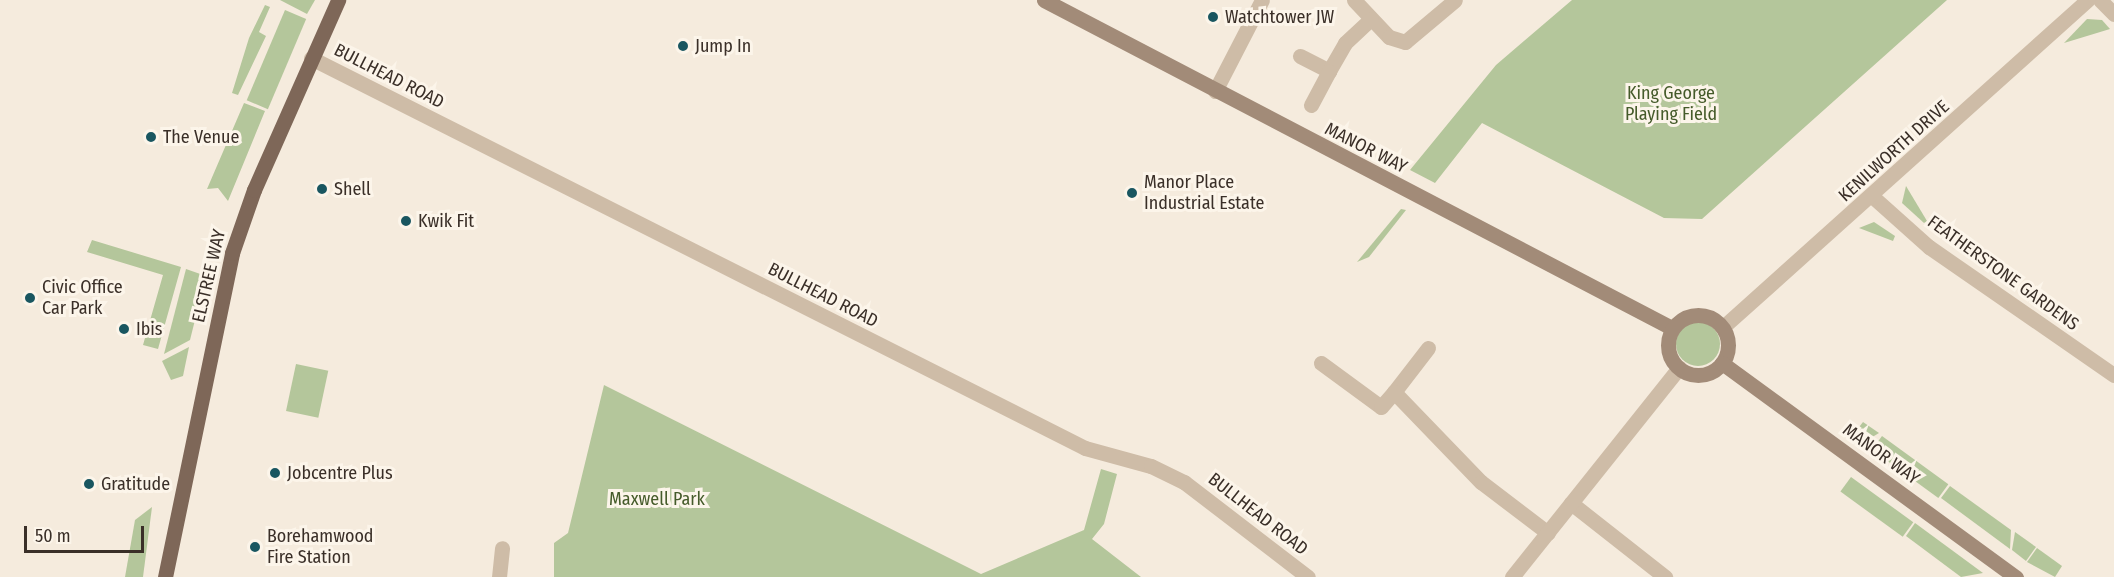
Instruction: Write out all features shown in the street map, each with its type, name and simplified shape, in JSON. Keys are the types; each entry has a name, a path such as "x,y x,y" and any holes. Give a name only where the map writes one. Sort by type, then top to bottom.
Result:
{"main road":[{"name":"ELSTREE WAY","path":"165,577 232,253 311,58 338,0"}],"street":[{"name":"MANOR WAY","path":"1044,0 1672,328"},
{"path":"1215,91 1262,0"},
{"path":"1354,0 1389,37 1405,42 1455,0"},
{"name":"KENILWORTH DRIVE","path":"1723,327 1873,197 2088,0"},
{"path":"2100,0 2114,14"},
{"path":"1311,105 1345,43 1371,19"},
{"path":"1300,56 1329,71"},
{"name":"BULLHEAD ROAD","path":"311,58 1084,448 1184,482 1308,577"},
{"name":"FEATHERSTONE GARDENS","path":"1873,197 1929,247 2114,375"},
{"path":"1698,314 1723,327 1729,345 1722,363 1707,374 1679,368 1669,354 1672,328 1698,314"},
{"path":"1321,363 1381,407 1428,348"},
{"name":"MANOR WAY","path":"1722,363 2016,577"},
{"path":"1512,577 1679,368"},
{"path":"1394,392 1481,482 1548,533"},
{"path":"1571,503 1665,577"},
{"path":"499,577 502,548"}],"green space":[{"path":"280,0 315,0 307,14"},
{"name":"King George Playing Field","path":"1572,0 1947,0 1702,219 1664,218 1482,123 1435,183 1410,170 1496,65"},
{"path":"265,5 270,7 259,32 266,36 238,95 232,93 249,38"},
{"path":"285,10 306,19 268,109 247,100"},
{"path":"2087,19 2102,20 2110,29 2064,43"},
{"path":"244,103 265,111 228,201 218,188 207,189"},
{"path":"1906,186 1927,221 1924,223 1902,203"},
{"path":"1401,209 1406,210 1369,257 1357,262"},
{"path":"1874,222 1895,236 1893,241 1859,228"},
{"path":"92,240 181,267 158,349 143,345 163,275 87,252"},
{"path":"186,269 206,276 190,340 164,354"},
{"path":"1698,322 1713,329 1720,344 1713,359 1698,366 1683,359 1676,344 1683,329"},
{"path":"189,347 183,376 171,380 162,361"},
{"path":"296,364 328,371 318,418 286,411"},
{"name":"Maxwell Park","path":"604,385 981,574 1084,530 1101,469 1117,474 1104,524 1092,539 1141,577 554,577 554,543 568,533"},
{"path":"1863,422 1879,433 1864,442 1853,435"},
{"path":"1882,436 1948,484 1938,498 1872,450"},
{"path":"1851,477 1913,522 1903,537 1840,492"},
{"path":"1950,486 2011,530 2010,549 1941,498"},
{"path":"152,507 143,577 125,577 135,520"},
{"path":"1915,523 1983,573 1961,577 1906,536"},
{"path":"2015,532 2036,547 2026,561 2012,550"},
{"path":"2037,548 2062,566 2055,577 2027,562"}],"place":[{"name":"Watchtower JW","path":"1213,17"},
{"name":"Jump In","path":"683,46"},
{"name":"The Venue","path":"151,137"},
{"name":"Shell","path":"322,189"},
{"name":"Manor Place Industrial Estate","path":"1132,193"},
{"name":"Kwik Fit","path":"406,221"},
{"name":"Civic Office Car Park","path":"30,298"},
{"name":"Ibis","path":"124,329"},
{"name":"Jobcentre Plus","path":"275,473"},
{"name":"Gratitude","path":"89,484"},
{"name":"Borehamwood Fire Station","path":"255,547"}]}
